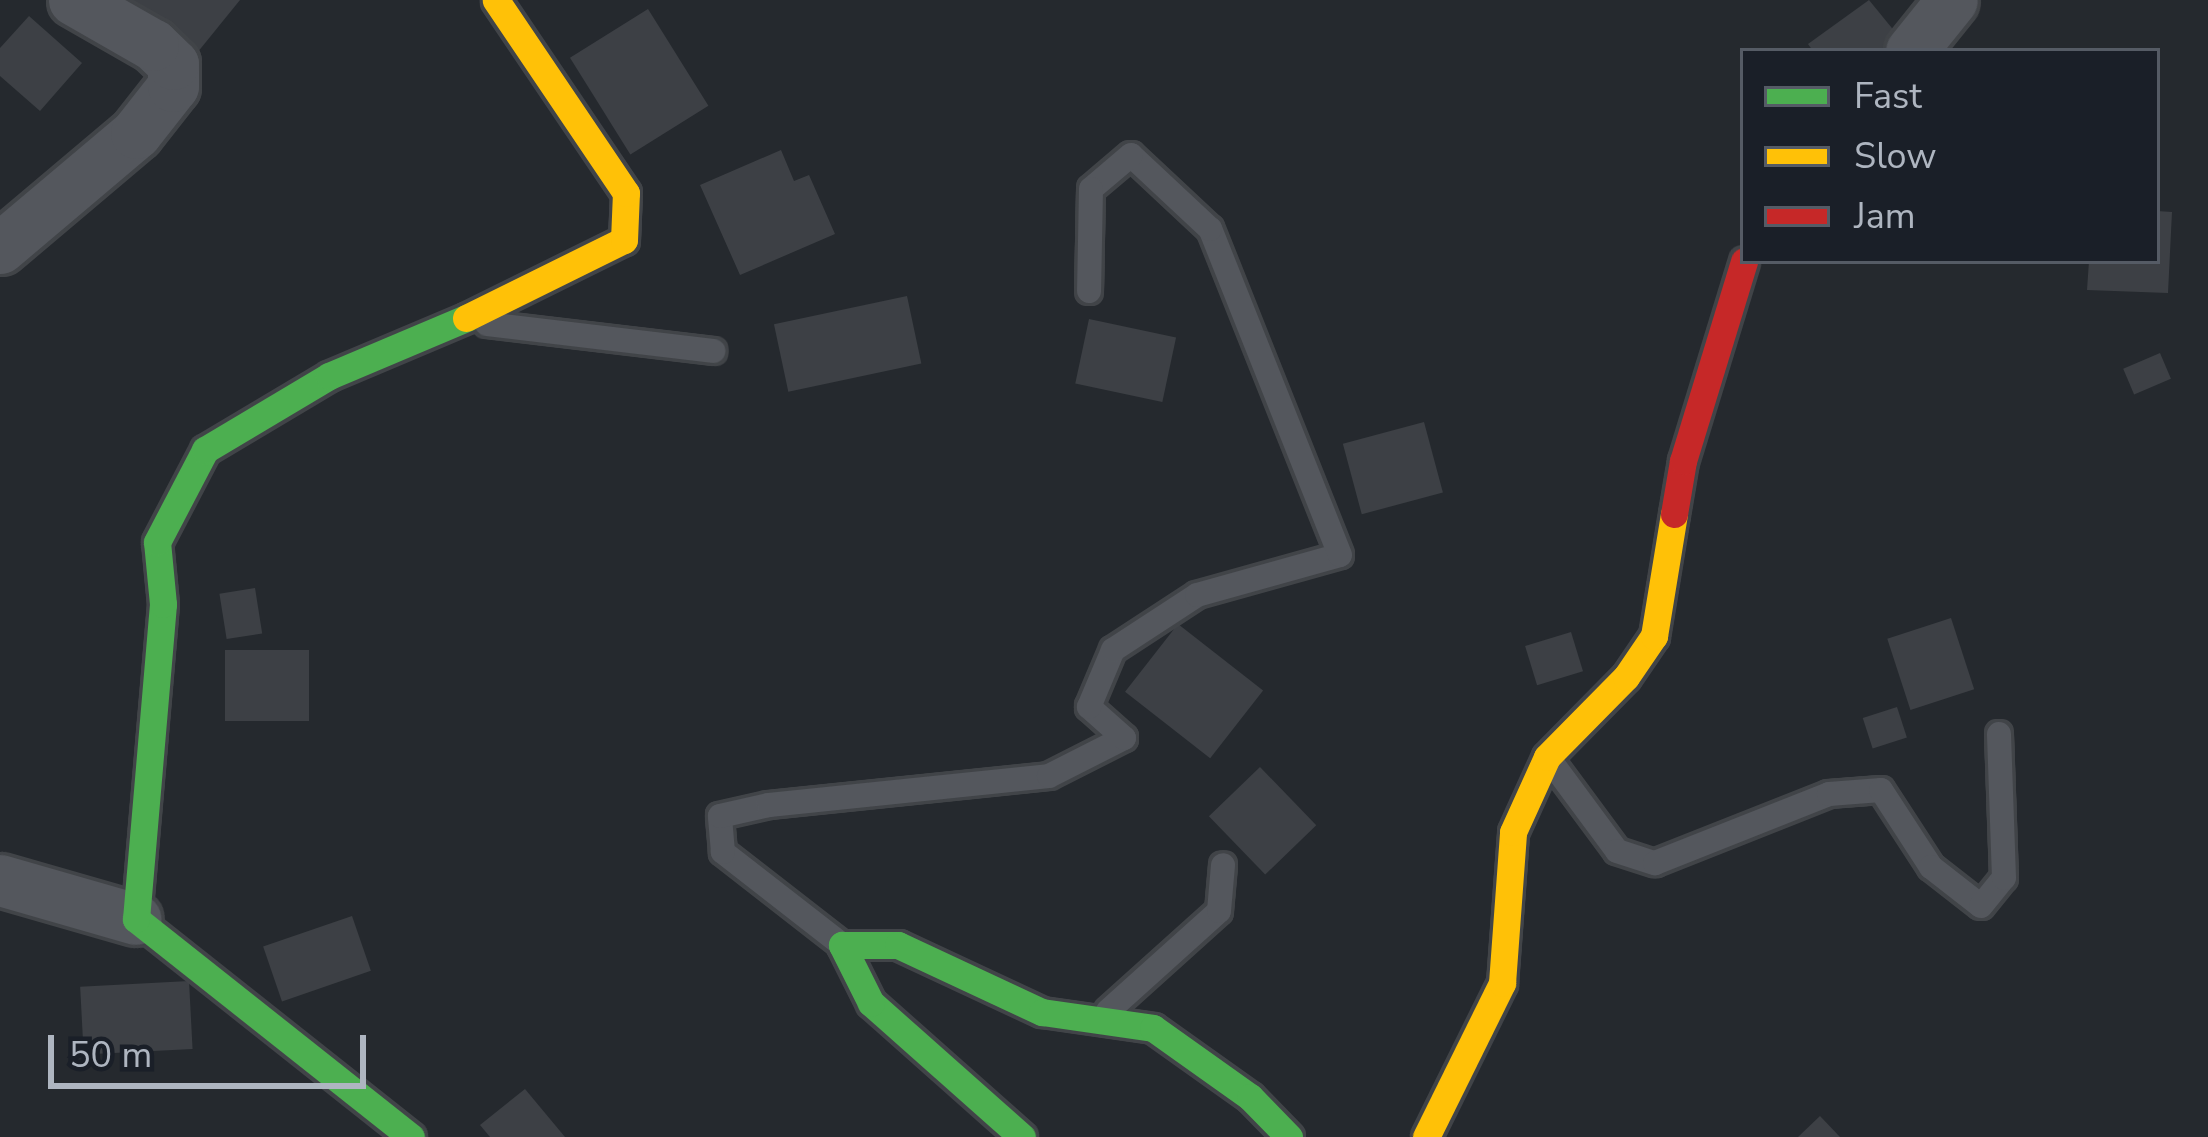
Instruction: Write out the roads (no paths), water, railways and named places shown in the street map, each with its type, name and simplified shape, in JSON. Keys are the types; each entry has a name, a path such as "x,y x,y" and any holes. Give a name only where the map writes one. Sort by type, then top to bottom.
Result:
{"street":[{"path":"0,248 136,134 172,86 173,64 153,45 74,0"},
{"path":"136,919 163,604 157,542 205,450 328,376 460,321 624,240 626,193 496,0"},
{"path":"1913,48 1952,0"},
{"path":"1426,1137 1502,983 1514,832 1547,757 1626,677 1654,636 1684,461 1743,264"},
{"path":"0,880 136,919 411,1137"},
{"path":"1022,1137 871,1003 842,945 898,945 1042,1012 1153,1028 1250,1097 1289,1137"}],"lane":[{"path":"842,945 723,852 720,816 769,805 1049,776 1124,738 1089,707 1113,650 1196,595 1340,555 1210,229 1131,155 1091,189 1088,291"},
{"path":"460,321 713,351"},
{"path":"1547,757 1617,851 1655,863 1829,794 1881,790 1931,866 1981,906 2004,878 2000,734"},
{"path":"1097,1020 1219,910 1223,865"}]}
